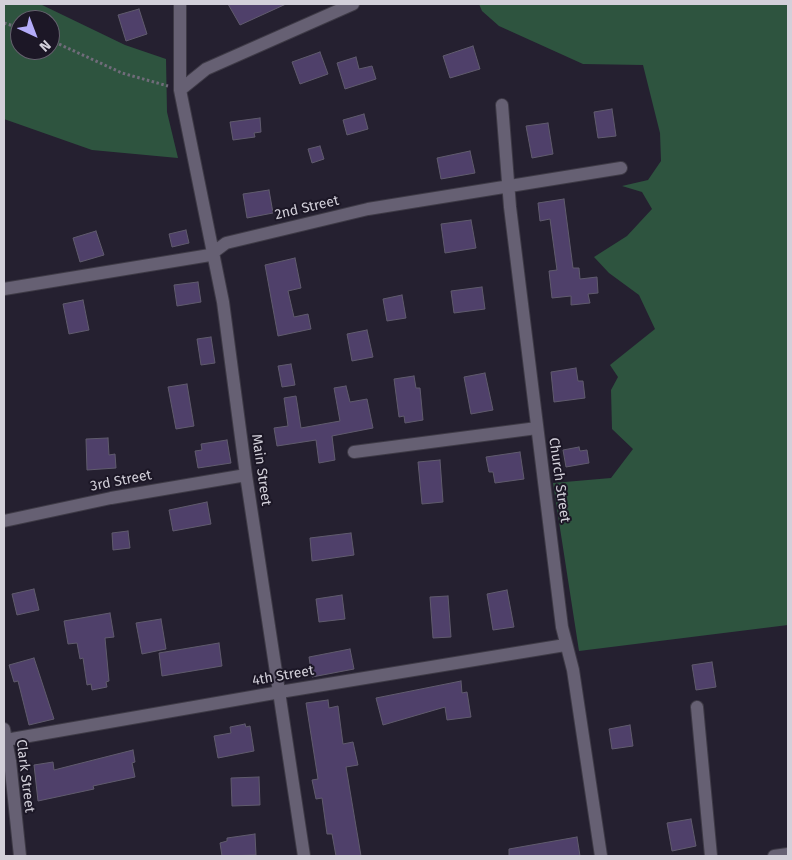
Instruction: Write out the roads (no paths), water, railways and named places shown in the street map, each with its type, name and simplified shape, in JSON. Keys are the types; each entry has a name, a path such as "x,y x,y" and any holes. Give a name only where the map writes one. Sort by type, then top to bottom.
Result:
{"street":[{"name":"Main Street","path":"180,4 180,90 214,252 304,856"},
{"path":"180,90 206,69 353,4"},
{"name":"Church Street","path":"502,105 509,187 537,428 566,644 573,670 601,856"},
{"name":"2nd Street","path":"4,289 181,261 214,252 226,243 368,209 622,168"},
{"path":"354,452 537,428"},
{"name":"3rd Street","path":"4,521 120,496 246,475"},
{"name":"4th Street","path":"5,734 280,692 566,644"},
{"path":"698,708 711,856"},
{"name":"Clark Street","path":"5,734 20,856"},
{"path":"774,856 788,854"}]}
